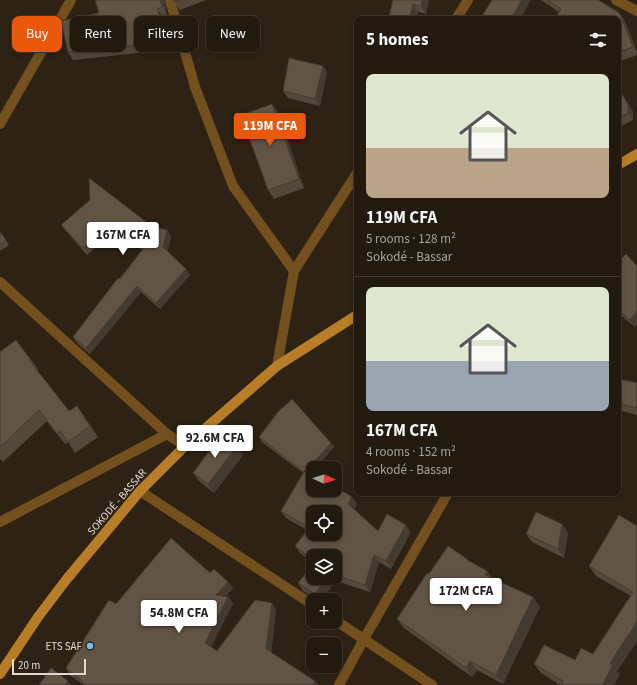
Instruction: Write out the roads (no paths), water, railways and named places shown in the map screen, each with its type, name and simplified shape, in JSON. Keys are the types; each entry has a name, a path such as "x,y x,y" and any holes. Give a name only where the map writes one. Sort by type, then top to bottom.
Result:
{"main road":[{"path":"621,163 637,154"},
{"name":"SOKODÉ - BASSAR","path":"0,674 38,617 66,580 140,491 185,446 277,366 354,317"}],"street":[{"path":"0,124 71,0"},
{"path":"170,0 195,87 233,186 294,271"},
{"path":"458,16 468,0"},
{"path":"616,0 637,12"},
{"path":"277,366 294,271 354,178"},
{"path":"0,282 167,434 185,446"},
{"path":"0,522 167,434"},
{"path":"140,491 306,600"},
{"path":"339,685 446,496"},
{"path":"342,625 432,685"}],"place":[{"name":"ETS SAF","path":"90,646"}]}
